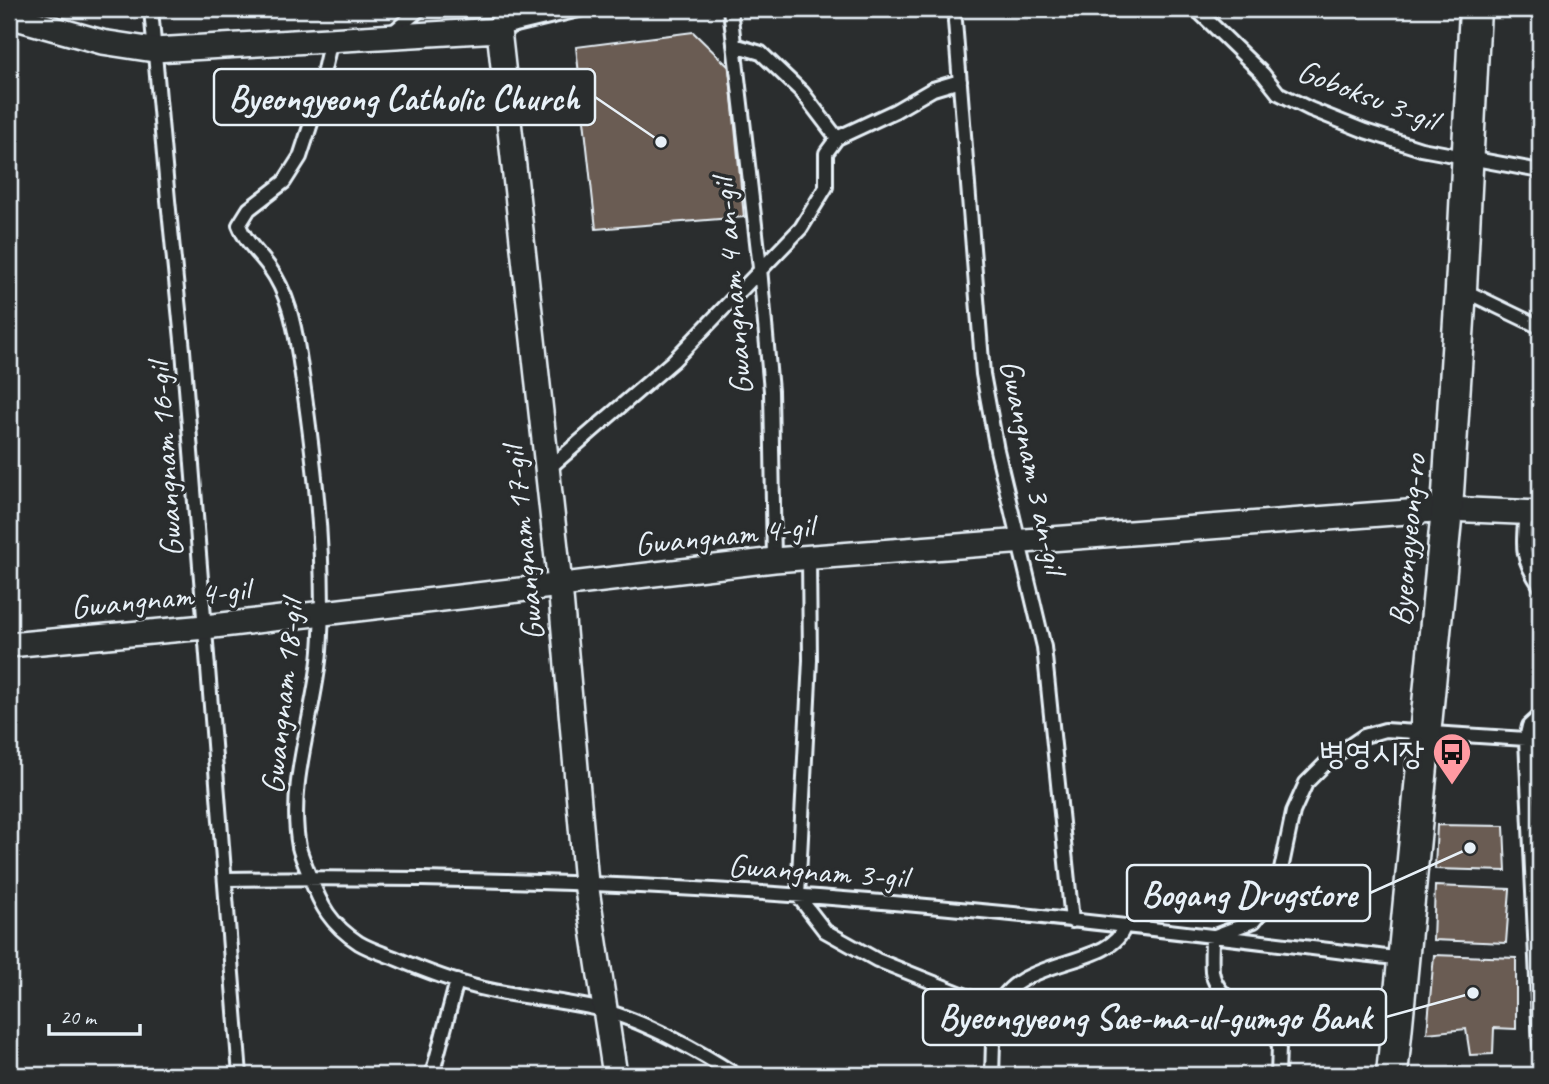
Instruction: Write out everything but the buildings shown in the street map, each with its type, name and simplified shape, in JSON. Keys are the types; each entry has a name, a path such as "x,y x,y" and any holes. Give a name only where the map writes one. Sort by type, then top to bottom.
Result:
{"street":[{"path":"9,16 102,42 154,50 499,30 510,9"},
{"name":"Byeongyeong-ro","path":"1392,1075 1447,509 1475,9"},
{"name":"Gwangnam 17-gil","path":"499,30 560,585 586,883 615,1075"},
{"name":"Gwangnam 4-gil","path":"9,645 205,627 808,557 1447,509 1533,512"}],"lane":[{"name":"Gwangnam 16-gil","path":"151,9 183,350 240,1075"},
{"path":"389,36 420,9"},
{"path":"499,30 583,9"},
{"name":"Gwangnam 4 an-gil","path":"730,9 760,268 771,391 774,560"},
{"name":"Goboksu 3-gil","path":"1196,9 1263,74 1278,93 1310,109 1421,149 1539,170"},
{"name":"Gwangnam 3 an-gil","path":"956,21 983,374 1044,647 1072,921"},
{"name":"Gwangnam 18-gil","path":"331,39 314,114 300,157 284,182 249,209 239,225 243,237 271,268 290,305 299,355 315,492 322,613 317,687 300,771 296,817 299,849 323,908 336,925 361,944 479,988 606,1011 636,1022 710,1058 736,1075"},
{"path":"734,45 761,53 803,92 837,138"},
{"path":"548,469 673,361 801,228 826,187 826,153 837,138 895,111 933,89 960,81"},
{"path":"1461,289 1540,327"},
{"path":"1533,512 1522,550 1530,572 1540,586"},
{"path":"808,557 810,660 798,896 825,931 835,937 877,960 997,1008"},
{"path":"1540,716 1529,726 1526,739 1540,1045"},
{"path":"1278,1075 1279,1046 1268,1021 1248,1013 1226,996 1212,973 1212,937 1254,920 1276,894 1293,812 1306,783 1330,759 1364,736 1385,730 1526,739"},
{"name":"Gwangnam 3-gil","path":"226,878 310,877 586,883 798,896 1072,921 1404,959"},
{"path":"992,1075 997,1008 1011,988 1053,965 1107,948 1121,936 1124,927"},
{"path":"432,1075 457,981"}],"place":[{"name":"Byeongyeong Catholic Church","path":"661,142"},
{"name":"병영시장","path":"1452,786"},
{"name":"Bogang Drugstore","path":"1470,848"},
{"name":"Byeongyeong Sae-ma-ul-gumgo Bank","path":"1473,993"}]}
